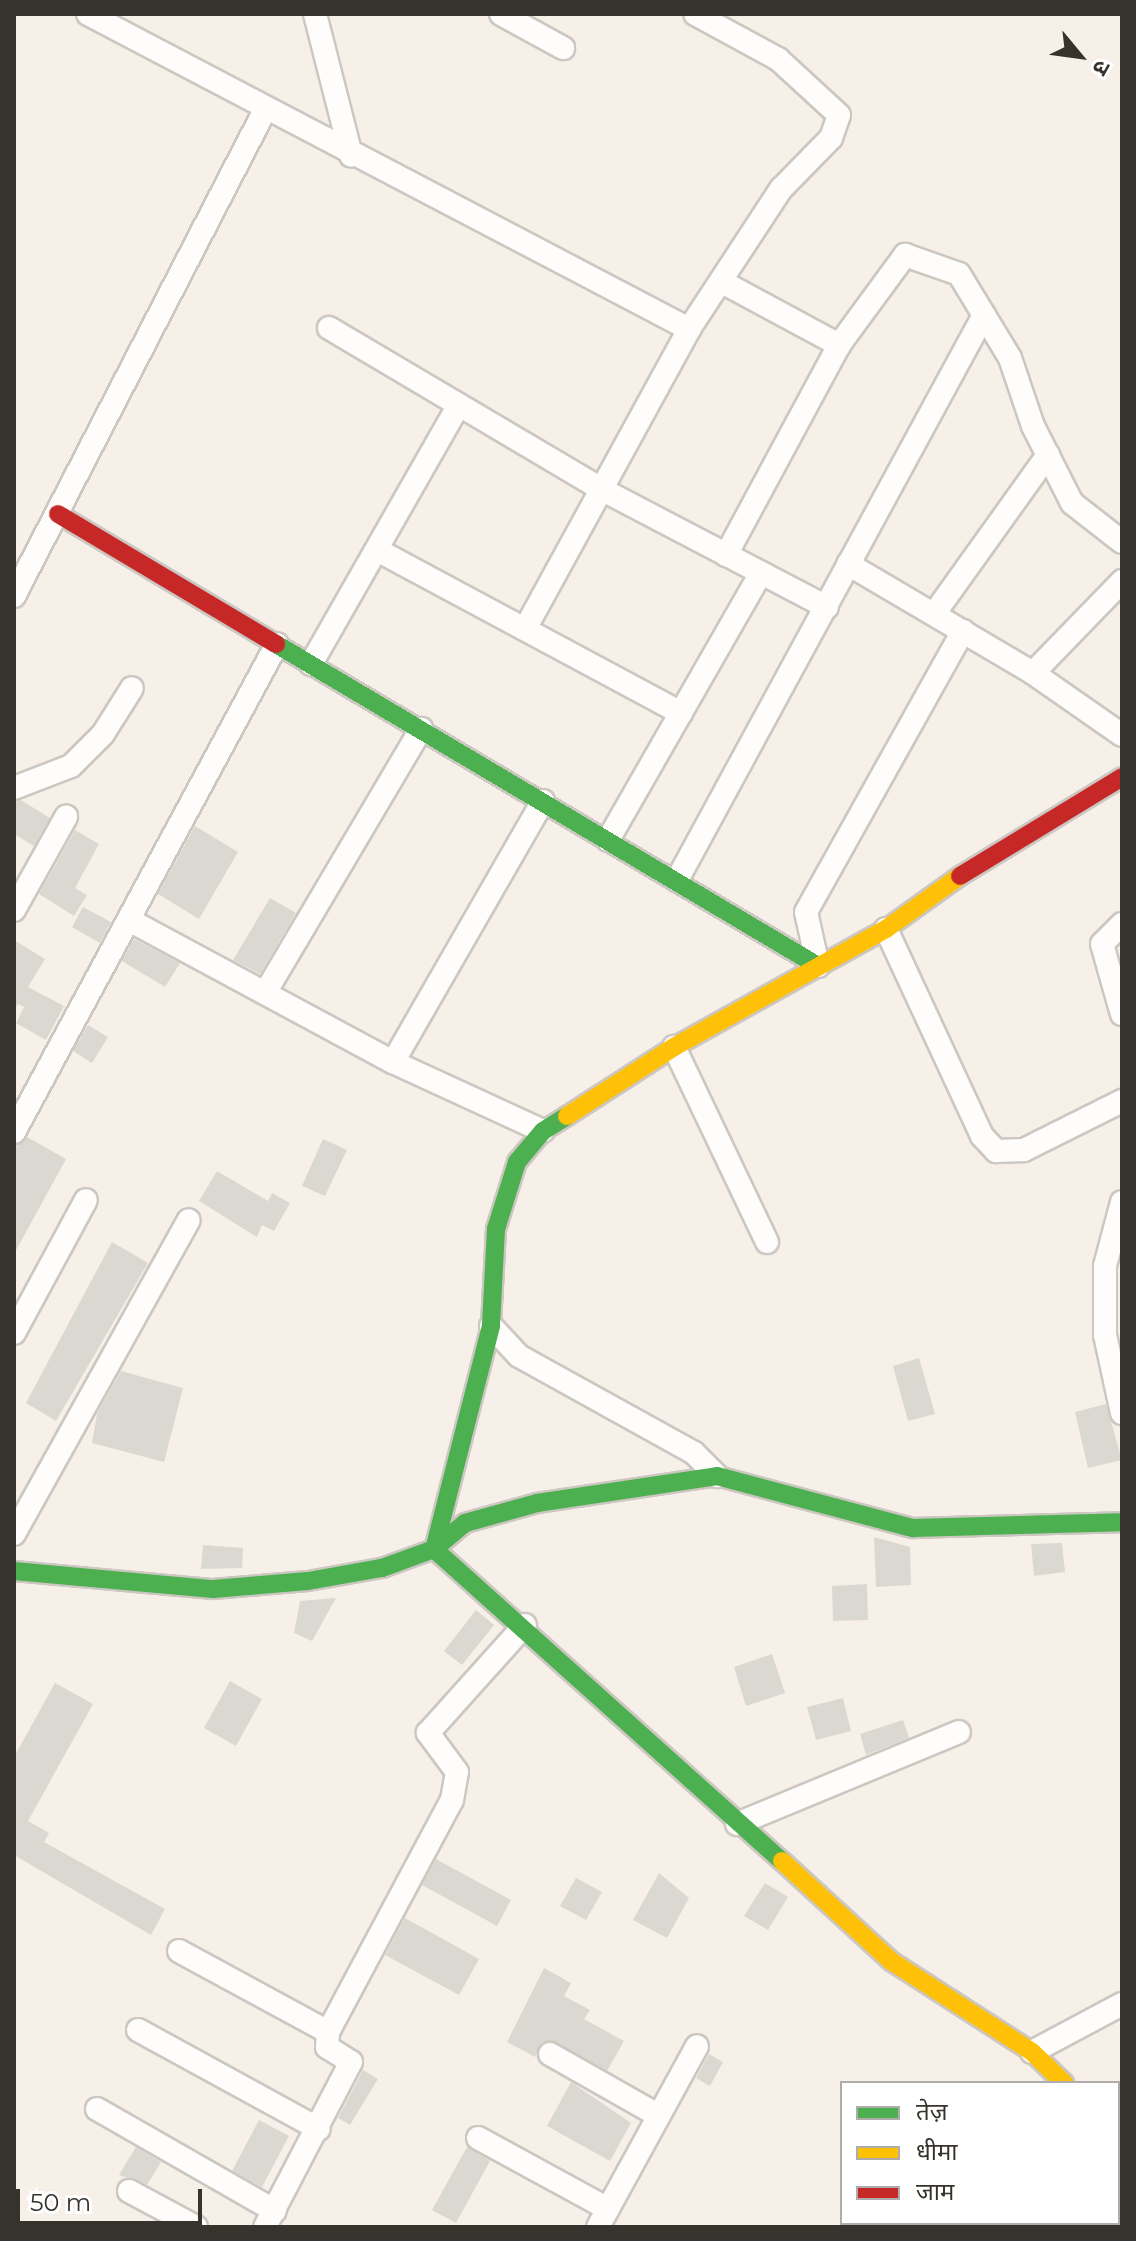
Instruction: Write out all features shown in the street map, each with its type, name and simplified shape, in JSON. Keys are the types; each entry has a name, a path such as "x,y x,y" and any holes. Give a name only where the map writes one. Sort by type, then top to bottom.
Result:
{"street":[{"path":"88,14 265,110 689,329"},
{"path":"315,14 351,155"},
{"path":"501,14 563,48"},
{"path":"525,629 689,329 724,283 781,189 831,138 839,115 778,59 695,14"},
{"path":"14,596 265,110"},
{"path":"726,555 839,345 905,255 959,274 1010,358 1048,455 1072,503 1122,542"},
{"path":"724,283 839,345"},
{"path":"677,880 984,315"},
{"path":"329,328 601,489 827,607"},
{"path":"311,664 459,405"},
{"path":"934,614 1048,455"},
{"path":"58,514 818,966"},
{"path":"377,550 681,713"},
{"path":"848,564 1033,673 1122,735"},
{"path":"608,840 761,573"},
{"path":"1033,673 1122,581"},
{"path":"818,966 806,912 963,631"},
{"path":"14,1132 277,644"},
{"path":"14,788 71,766 103,734 132,688"},
{"path":"265,993 421,729"},
{"path":"434,1549 491,1326 496,1229 517,1162 543,1131 674,1047 886,929 991,854 1122,777"},
{"path":"393,1062 543,801"},
{"path":"14,910 66,817"},
{"path":"129,920 393,1062 543,1131"},
{"path":"1122,924 1102,944 1122,1014"},
{"path":"886,929 982,1136 996,1151 1024,1150 1122,1101"},
{"path":"674,1047 767,1242"},
{"path":"14,1333 86,1200"},
{"path":"1122,1202 1105,1266 1105,1321 1122,1413"},
{"path":"14,1534 189,1220"},
{"path":"491,1326 519,1356 694,1453 717,1476"},
{"path":"14,1571 213,1589 382,1568 434,1549 465,1523 537,1503 717,1476 913,1528 1122,1522"},
{"path":"434,1549 525,1625 737,1824 891,1961 1032,2052 1062,2081"},
{"path":"97,2109 270,2219 351,2062 327,2047 328,2032 452,1800 457,1772 428,1733 525,1625"},
{"path":"737,1824 959,1732"},
{"path":"179,1951 328,2032"},
{"path":"1032,2052 1122,2004"},
{"path":"138,2030 319,2129"},
{"path":"478,2138 603,2218 697,2046"},
{"path":"550,2054 659,2116"},
{"path":"129,2191 196,2227"}],"building":[{"path":"21,800 50,818 34,846 14,834 14,802"},
{"path":"195,826 238,852 199,919 158,894"},
{"path":"75,830 99,844 75,888 87,895 74,916 39,894"},
{"path":"270,898 296,913 260,974 233,960"},
{"path":"83,907 111,922 100,943 72,927"},
{"path":"134,939 180,963 165,987 122,961"},
{"path":"14,940 45,959 28,987 64,1006 46,1040 16,1023 24,1007 18,1004 14,1011"},
{"path":"88,1025 108,1037 92,1063 73,1051"},
{"path":"27,1137 66,1159 14,1254 14,1148"},
{"path":"323,1139 347,1150 325,1196 302,1186"},
{"path":"217,1171 268,1201 272,1193 290,1203 274,1231 262,1225 257,1237 199,1201"},
{"path":"112,1242 148,1263 56,1421 26,1403"},
{"path":"919,1358 935,1414 908,1421 893,1366"},
{"path":"121,1371 183,1388 164,1462 92,1443 97,1414"},
{"path":"1106,1404 1122,1460 1088,1468 1075,1412"},
{"path":"874,1537 910,1547 911,1585 876,1587"},
{"path":"1062,1543 1065,1572 1034,1576 1031,1544"},
{"path":"203,1545 243,1548 242,1568 201,1569"},
{"path":"867,1584 868,1620 833,1621 832,1586"},
{"path":"336,1598 312,1641 294,1633 300,1601"},
{"path":"476,1610 494,1625 462,1665 444,1651"},
{"path":"772,1654 785,1693 746,1706 734,1667"},
{"path":"230,1681 262,1699 236,1746 204,1728"},
{"path":"55,1683 93,1704 28,1821 49,1833 44,1842 165,1909 151,1935 14,1855 14,1757"},
{"path":"843,1698 851,1731 816,1740 807,1707"},
{"path":"903,1720 909,1738 866,1755 860,1734"},
{"path":"436,1859 511,1900 497,1926 422,1885"},
{"path":"659,1873 689,1898 667,1938 633,1920"},
{"path":"576,1878 602,1892 586,1920 560,1906"},
{"path":"765,1883 788,1897 768,1930 744,1916"},
{"path":"405,1918 479,1959 459,1995 385,1955"},
{"path":"544,1968 571,1983 564,1996 590,2010 584,2019 624,2041 607,2071 556,2042 542,2042 535,2057 507,2042"},
{"path":"709,2054 723,2062 710,2086 696,2078"},
{"path":"363,2070 378,2079 350,2125 338,2118"},
{"path":"571,2082 631,2123 610,2161 547,2126"},
{"path":"259,2120 289,2136 262,2187 232,2171"},
{"path":"136,2147 161,2162 147,2185 119,2175"},
{"path":"467,2147 490,2161 456,2223 432,2210"}],"traffic: fast":[{"path":"276,644 818,966"},
{"path":"567,1116 543,1131 517,1162 496,1229 491,1326 434,1549 782,1861"},
{"path":"14,1571 213,1589 308,1581 382,1568 434,1549 465,1523 537,1503 717,1476 913,1528 1122,1522"}],"traffic: slow":[{"path":"567,1116 674,1047 886,929 960,876"},
{"path":"782,1861 891,1961 1032,2052 1062,2081"}],"traffic: jam":[{"path":"58,514 276,644"},
{"path":"960,876 1122,777"}]}
